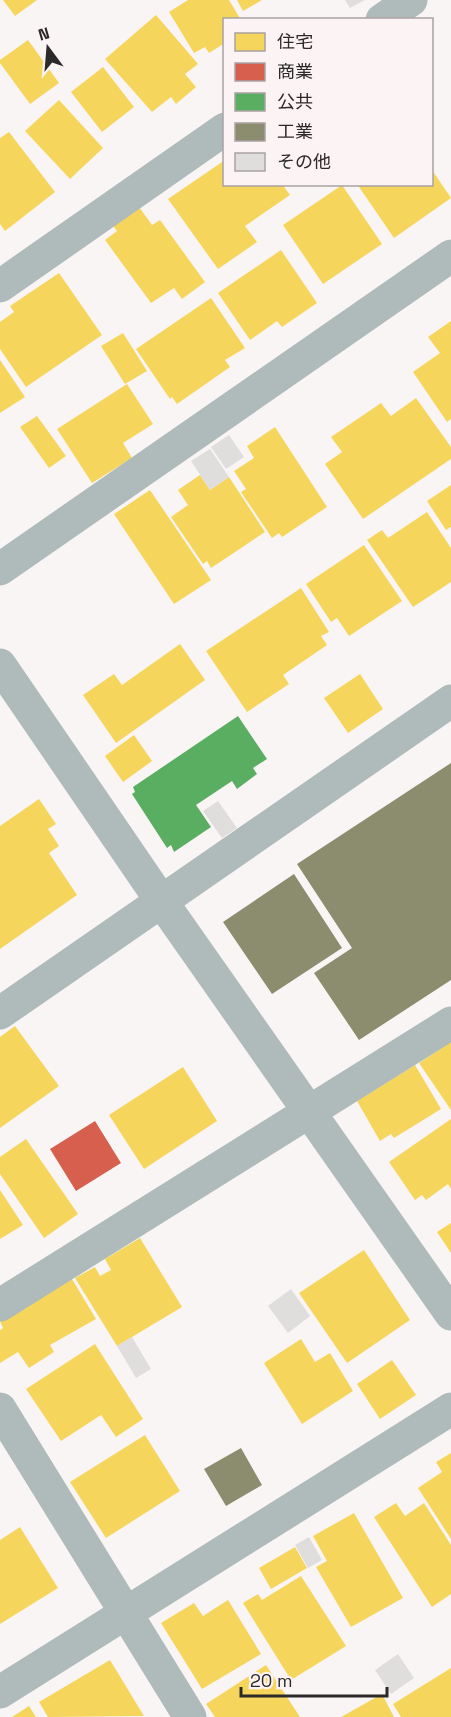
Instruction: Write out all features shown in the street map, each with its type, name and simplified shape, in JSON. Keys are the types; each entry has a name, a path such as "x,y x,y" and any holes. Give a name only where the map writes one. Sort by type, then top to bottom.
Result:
{"street":[{"path":"385,18 411,0"},
{"path":"0,286 223,130"},
{"path":"0,569 451,256"},
{"path":"0,665 162,902 451,1314"},
{"path":"0,1013 451,701"},
{"path":"0,1305 451,1023"},
{"path":"0,1409 190,1717"},
{"path":"0,1692 451,1409"}],"building: 住宅":[{"path":"3,0 37,0 15,16"},
{"path":"188,0 229,0 240,18 223,18 223,44 209,53 205,47 194,53 169,12"},
{"path":"237,0 262,0 243,11"},
{"path":"156,15 198,64 185,74 196,87 176,104 171,97 152,112 105,59"},
{"path":"28,40 59,83 30,104 0,63 0,60"},
{"path":"103,67 134,107 102,132 71,92"},
{"path":"59,100 103,148 70,179 25,131"},
{"path":"9,132 55,192 5,231 0,224 0,138"},
{"path":"223,161 223,186 283,186 290,195 245,226 257,242 218,269 168,199"},
{"path":"433,171 451,198 394,238 358,186 433,186"},
{"path":"343,186 382,244 323,284 283,225"},
{"path":"137,204 152,225 160,220 205,282 182,299 174,288 151,303 105,240 117,231 110,222"},
{"path":"281,250 317,303 282,327 277,321 250,340 218,293"},
{"path":"59,273 102,335 26,387 0,349 0,322 14,312 10,306"},
{"path":"211,298 245,348 225,360 230,367 177,404 172,397 170,399 136,349"},
{"path":"451,321 451,419 447,422 413,372 440,353 428,337"},
{"path":"123,333 147,371 125,384 101,346"},
{"path":"0,360 25,397 0,413"},
{"path":"127,384 153,424 123,443 132,458 92,483 57,429"},
{"path":"416,398 451,447 451,459 363,519 325,464 342,452 331,437 381,403 391,416"},
{"path":"37,416 66,456 49,468 20,427"},
{"path":"275,427 327,507 282,537 279,533 272,538 241,492 246,489 234,471 254,458 247,446"},
{"path":"200,475 210,490 229,477 265,532 211,568 207,561 203,564 171,517 188,505 178,490"},
{"path":"451,485 451,527 446,530 427,501"},
{"path":"150,490 211,580 174,604 114,514"},
{"path":"427,512 451,548 451,582 413,607 367,540 382,530 388,538"},
{"path":"364,545 402,601 349,636 337,618 331,622 306,584"},
{"path":"301,588 329,632 321,636 327,645 283,675 289,684 247,712 206,651"},
{"path":"180,644 205,680 116,743 83,695 114,674 122,685"},
{"path":"360,674 383,709 348,733 324,698"},
{"path":"134,735 152,761 123,782 105,756"},
{"path":"39,799 56,824 48,829 59,846 49,853 77,895 0,949 0,826"},
{"path":"15,1026 59,1086 0,1128 0,1037"},
{"path":"451,1042 451,1110 419,1063"},
{"path":"415,1065 441,1109 394,1138 391,1134 380,1141 357,1101"},
{"path":"183,1067 217,1121 144,1169 109,1115"},
{"path":"451,1119 451,1189 448,1184 426,1200 422,1195 415,1200 389,1162"},
{"path":"26,1139 78,1214 44,1238 0,1174 0,1157"},
{"path":"0,1190 23,1225 0,1239"},
{"path":"451,1223 451,1253 437,1232"},
{"path":"140,1238 182,1307 117,1346 75,1278 95,1267 100,1276 111,1270 105,1259"},
{"path":"364,1250 410,1320 347,1363 299,1293"},
{"path":"72,1279 96,1319 50,1345 54,1352 29,1368 18,1352 0,1363 0,1330 3,1328 0,1321"},
{"path":"301,1339 315,1362 330,1353 353,1391 302,1424 264,1363"},
{"path":"95,1344 143,1419 116,1437 101,1415 61,1441 26,1389"},
{"path":"392,1360 416,1395 380,1419 357,1384"},
{"path":"145,1435 180,1491 106,1538 70,1482"},
{"path":"451,1453 451,1539 418,1488 442,1472 436,1462"},
{"path":"396,1503 405,1516 424,1503 451,1545 451,1594 432,1607 374,1517"},
{"path":"354,1513 403,1598 351,1627 316,1567 327,1561 313,1536"},
{"path":"20,1527 58,1588 0,1624 0,1540"},
{"path":"295,1547 307,1568 271,1589 259,1568"},
{"path":"301,1576 346,1646 291,1680 243,1603 258,1594 262,1600"},
{"path":"228,1600 261,1654 202,1689 161,1623 194,1603 203,1616"},
{"path":"110,1660 144,1716 48,1717 39,1702"},
{"path":"266,1665 300,1717 215,1717 206,1704"},
{"path":"451,1668 451,1717 401,1717 393,1704"},
{"path":"382,1694 394,1717 341,1717"},
{"path":"29,1706 36,1717 12,1717"}],"building: 商業":[{"path":"95,1121 121,1163 76,1191 50,1149"}],"building: 公共":[{"path":"238,716 267,759 253,768 257,774 237,789 232,781 196,805 211,827 174,852 171,845 167,848 132,794 135,792 133,787"}],"building: 工業":[{"path":"451,763 451,980 359,1040 314,973 352,948 297,864"},
{"path":"294,874 342,948 272,994 223,922"},
{"path":"241,1448 262,1485 226,1506 204,1469"}],"building: その他":[{"path":"345,0 365,0 350,8"},
{"path":"229,435 244,457 226,469 211,447"},
{"path":"210,449 229,477 210,490 191,461"},
{"path":"218,801 237,828 222,838 203,811"},
{"path":"291,1289 310,1316 288,1333 268,1306"},
{"path":"132,1337 151,1369 136,1378 117,1346"},
{"path":"309,1537 322,1560 308,1568 295,1545"},
{"path":"398,1654 414,1678 391,1694 375,1670"}]}
